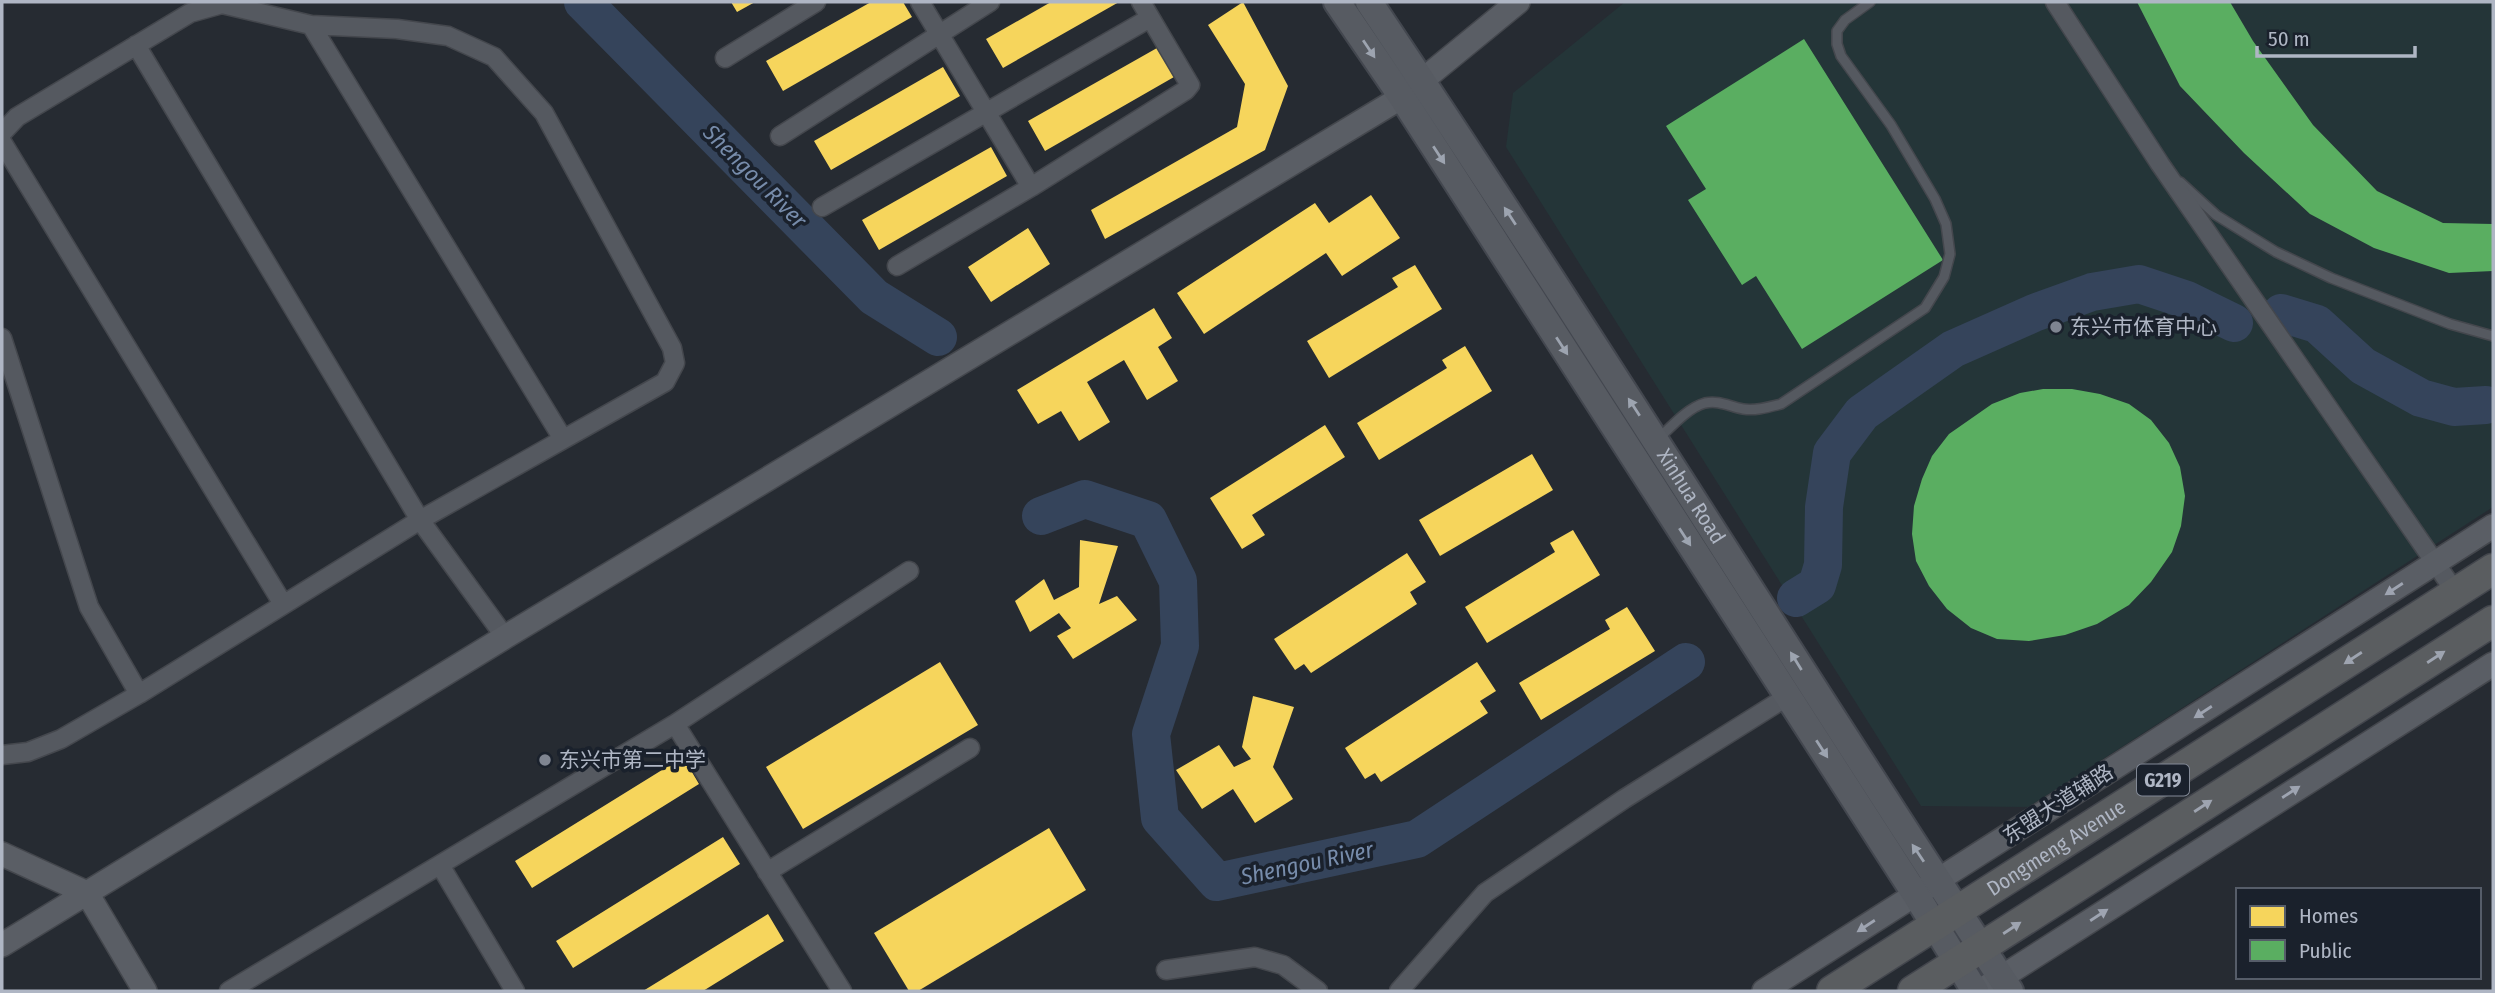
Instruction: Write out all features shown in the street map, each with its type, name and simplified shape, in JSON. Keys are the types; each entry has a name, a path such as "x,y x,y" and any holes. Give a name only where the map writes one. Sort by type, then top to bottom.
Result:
{"highway":[{"name":"Dongmeng Avenue","path":"1832,991 2493,569"},
{"name":"Dongmeng Avenue","path":"1913,991 2493,621"}],"main road":[{"name":"Xinhua Road","path":"1337,2 1412,89 1656,441 1926,888"},
{"name":"Xinhua Road","path":"1369,2 1412,89 1788,696 1926,888 1992,988"},
{"path":"2,945 505,637 1412,89 1518,2"},
{"name":"东盟大道辅路","path":"1765,991 2493,526"},
{"path":"1992,988 2493,664"},
{"path":"2,854 87,893 145,991"}],"street":[{"path":"725,58 816,2"},
{"path":"920,2 1031,187"},
{"path":"780,136 990,2"},
{"path":"897,267 1186,90 1190,85 1141,2"},
{"path":"2055,2 2160,164 2456,593"},
{"path":"2,133 17,117 190,13 222,4 311,25 397,29 448,36 494,57 544,113 672,348 675,363 664,382 420,520 139,694 61,739 28,752 2,755"},
{"path":"822,207 1150,18"},
{"path":"311,25 563,439"},
{"path":"136,45 420,520 505,637"},
{"path":"2,142 283,604"},
{"path":"2,338 89,607 139,694"},
{"path":"229,991 675,724 909,571"},
{"path":"1399,991 1485,893 1624,799 1788,696"},
{"path":"675,724 842,991"},
{"path":"767,872 970,748"},
{"path":"440,865 515,991"},
{"path":"1166,970 1255,957 1283,965 1318,991"}],"lane":[{"path":"1656,441 1692,410 1705,403 1727,403 1742,409 1761,409 1781,404 1925,308 1944,277 1950,254 1946,224 1935,199 1891,125 1842,57 1837,44 1837,31 1845,20 1870,2"},
{"path":"2160,164 2216,215 2276,252 2331,278 2450,324 2493,336"}],"shaded area":[{"name":"东兴市体育中心","path":"1625,2 2493,2 2493,507 2029,807 1921,806 1506,147 1513,93"}],"building: Homes":[{"path":"731,2 755,2 737,12"},
{"path":"871,2 903,2 912,17 783,91 766,61"},
{"path":"1051,2 1119,2 1003,68 986,39"},
{"path":"1243,2 1288,86 1265,150 1105,239 1091,210 1237,127 1245,84 1208,25"},
{"path":"1157,48 1174,77 1045,151 1028,121"},
{"path":"943,67 960,96 831,170 814,141"},
{"path":"991,147 1007,176 879,250 862,220"},
{"path":"1371,195 1400,238 1342,276 1326,253 1204,334 1177,293 1315,203 1329,223"},
{"path":"1028,228 1050,264 991,302 968,267"},
{"path":"1415,265 1442,309 1329,378 1307,341 1398,287 1392,278"},
{"path":"1154,308 1172,338 1158,347 1178,381 1147,400 1124,360 1087,382 1110,422 1079,441 1061,411 1038,424 1017,390"},
{"path":"1465,346 1492,391 1379,460 1357,423 1447,368 1442,360"},
{"path":"1325,425 1345,457 1252,515 1265,535 1242,549 1210,498"},
{"path":"1532,454 1553,490 1440,556 1419,520"},
{"path":"1573,530 1600,575 1487,643 1465,607 1555,552 1550,543"},
{"path":"1080,540 1118,546 1099,604 1117,596 1137,620 1073,659 1057,636 1071,628 1059,613 1030,632 1015,601 1044,579 1054,600 1079,587"},
{"path":"1407,553 1426,582 1410,592 1417,604 1311,673 1304,664 1295,670 1274,639"},
{"path":"1627,607 1655,651 1541,720 1519,683 1610,629 1605,620"},
{"path":"940,662 978,725 803,829 766,767"},
{"path":"1477,662 1496,691 1480,701 1488,713 1381,782 1375,773 1365,779 1345,748"},
{"path":"1253,696 1294,707 1273,767 1293,799 1255,823 1233,789 1202,809 1176,770 1219,745 1234,767 1251,759 1242,747"},
{"path":"683,757 699,784 532,888 515,861"},
{"path":"1049,828 1086,890 918,991 909,991 874,933"},
{"path":"723,837 740,864 573,968 556,941"},
{"path":"768,914 784,941 703,991 643,991"}],"building: Public":[{"path":"2137,2 2230,2 2253,41 2313,125 2377,191 2443,223 2493,224 2493,271 2449,273 2374,248 2310,214 2244,153 2180,86"},
{"path":"1804,39 1943,260 1802,349 1756,276 1742,285 1688,200 1706,189 1666,126"},
{"path":"2043,389 2072,389 2100,394 2129,404 2151,420 2169,443 2180,467 2185,496 2181,526 2172,552 2151,582 2129,605 2097,624 2065,635 2029,641 1997,639 1971,628 1947,609 1929,586 1916,561 1912,534 1914,506 1932,456 1949,434 1992,404 2020,393"}],"waterway":[{"name":"Shengou River","path":"583,2 874,297 938,337"},
{"name":"Shengou River","path":"1796,598 1817,585 1823,565 1824,507 1832,453 1862,413 1953,349 2034,313 2092,292 2139,284 2187,300 2234,323"},
{"name":"Shengou River","path":"2281,313 2317,324 2363,366 2421,398 2454,407 2486,405"},
{"name":"Shengou River","path":"1041,516 1085,499 1148,520 1178,581 1180,646 1151,734 1160,818 1217,882 1417,839 1686,662"}],"place":[{"name":"东兴市体育中心","path":"2056,327"},
{"name":"东兴市第二中学","path":"545,760"}]}
